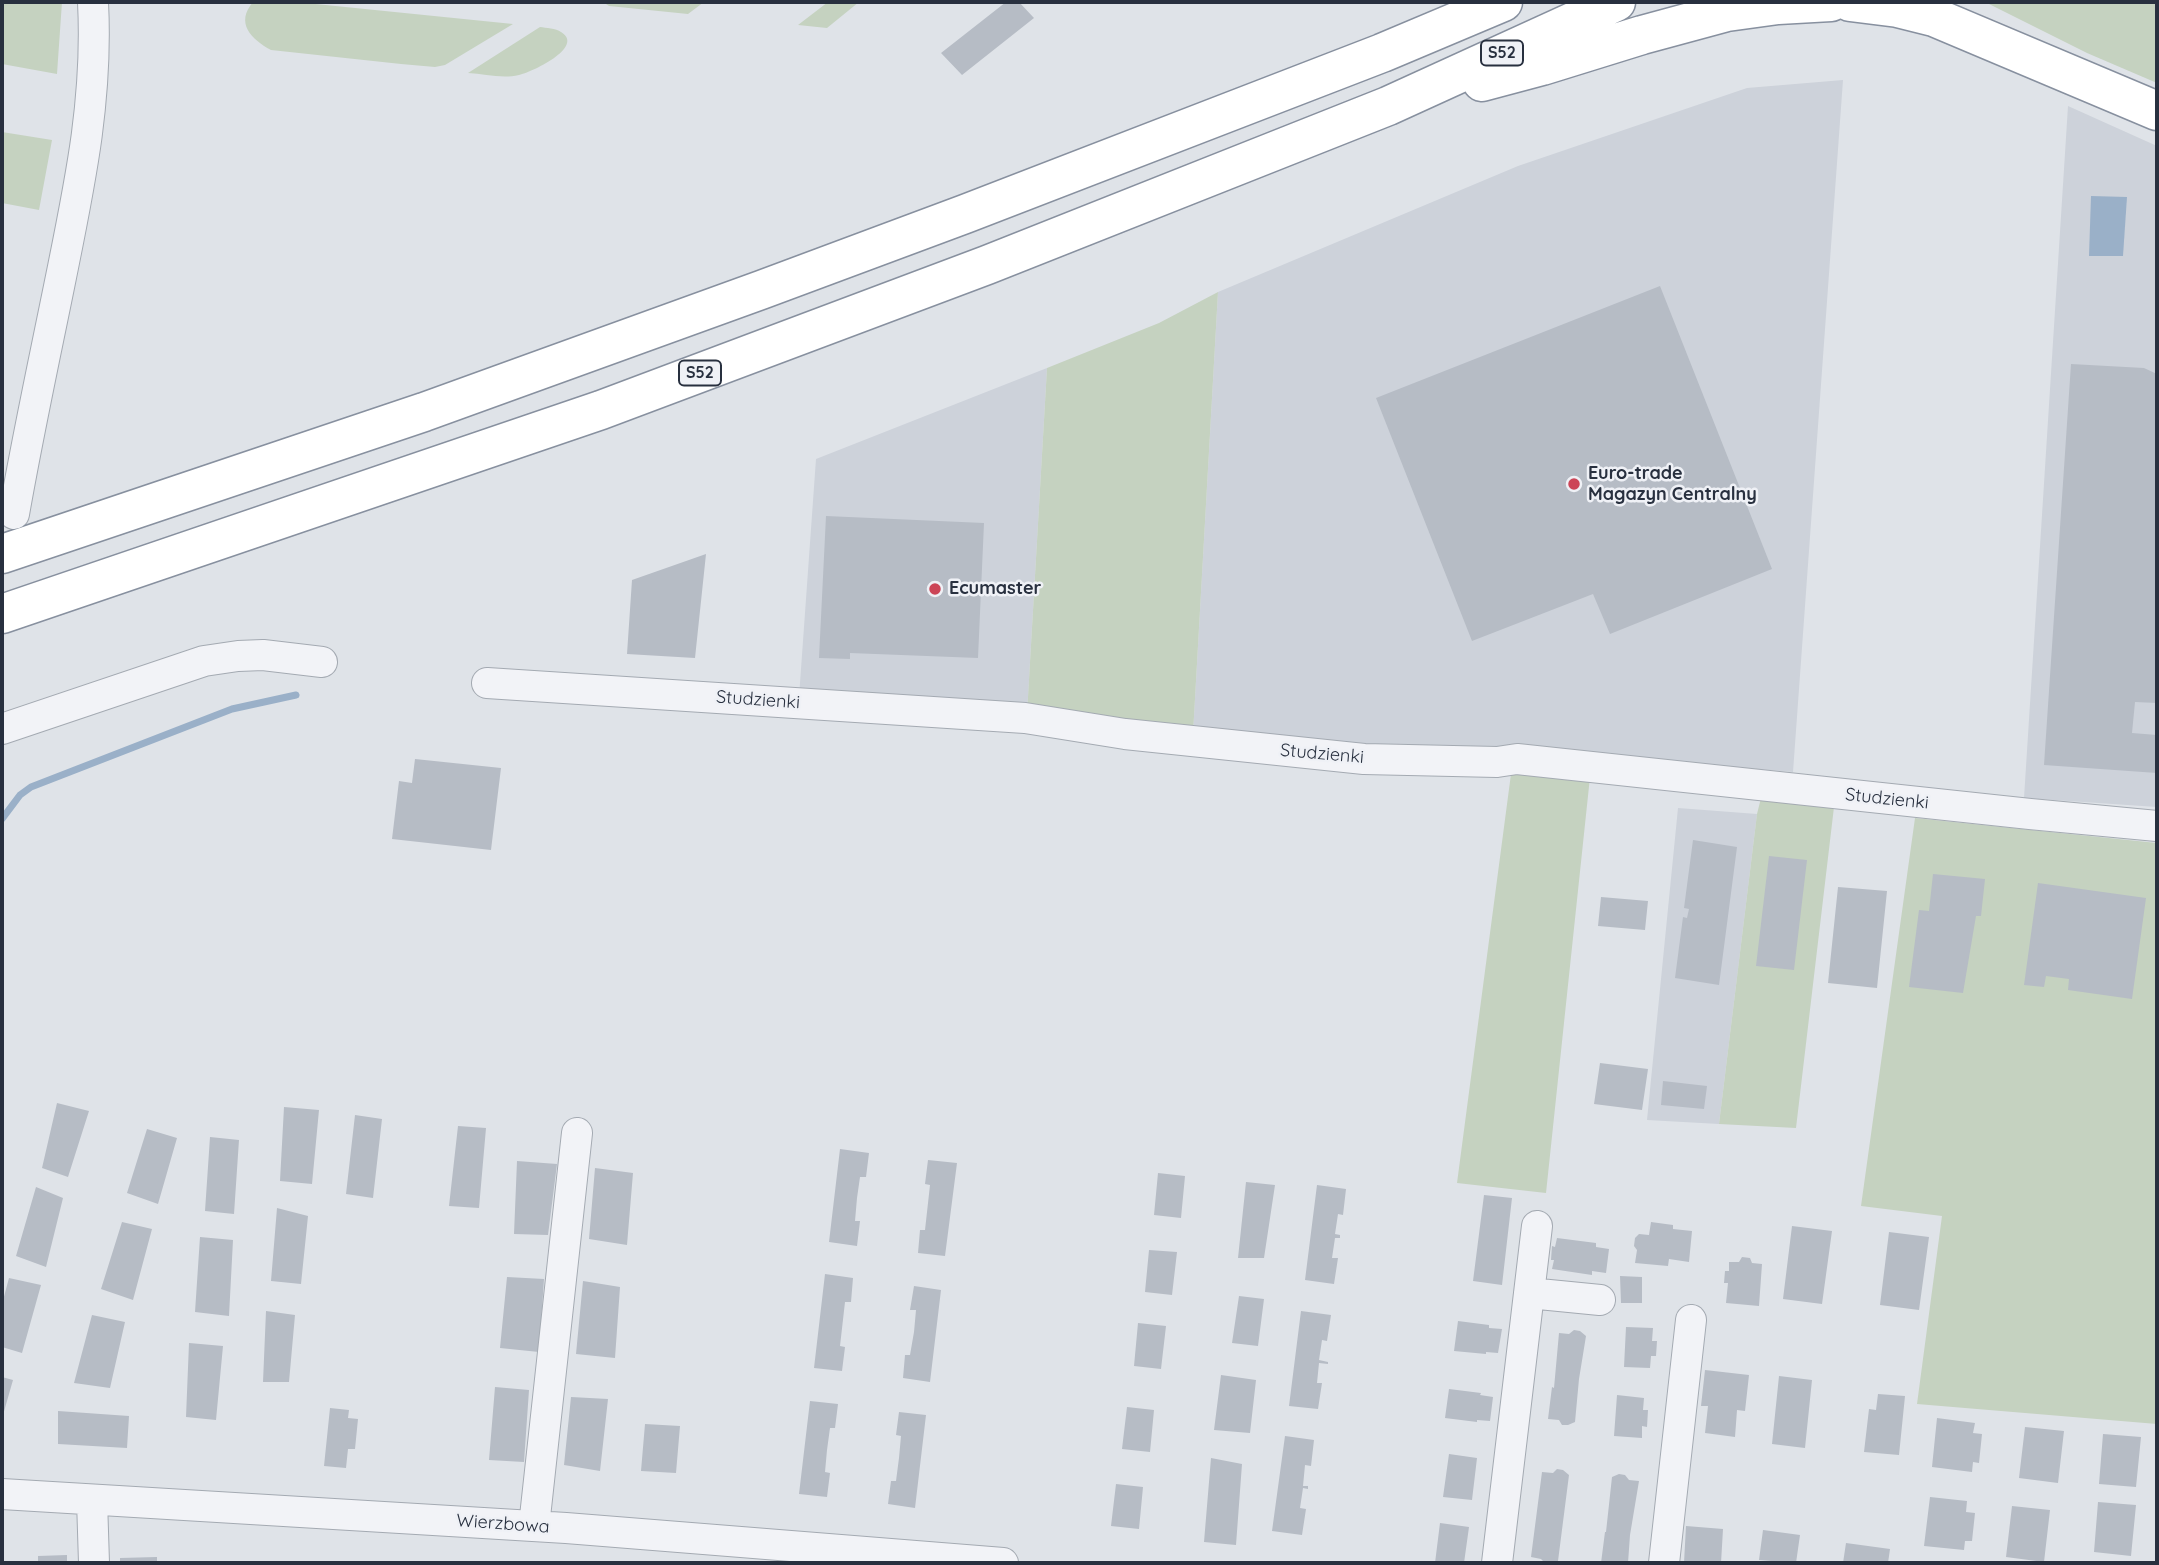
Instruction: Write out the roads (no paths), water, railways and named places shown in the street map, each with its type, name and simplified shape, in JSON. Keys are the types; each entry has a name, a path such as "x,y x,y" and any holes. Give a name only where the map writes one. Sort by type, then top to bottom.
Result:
{"highway":[{"path":"1382,53 1475,2"},
{"path":"2,554 424,412 748,295 1382,53 1503,2"},
{"name":"S52","path":"2,614 614,405 999,261 1388,106 1616,2"},
{"path":"1388,106 1542,66 1727,12 1831,2"},
{"path":"1850,2 1898,8 1934,17 2157,111"}],"street":[{"path":"14,514 14,447 78,194 89,129 94,71 93,2"},
{"path":"2,729 204,661 263,655 322,662"},
{"name":"Studzienki","path":"487,683 1025,718 1138,735 1364,759 1497,762 1517,759 2157,826"},
{"path":"534,1526 577,1133"},
{"path":"1497,1563 1537,1226"},
{"path":"1529,1293 1600,1300"},
{"path":"1664,1563 1691,1320"},
{"name":"Wierzbowa","path":"2,1494 534,1526 1003,1563"},
{"path":"92,1500 94,1563"}],"water":[{"path":"2091,196 2127,197 2123,256 2089,256"}],"waterway":[{"path":"2,819 20,795 31,787 232,709 296,695"}],"place":[{"name":"Euro-trade Magazyn Centralny","path":"1574,484"},
{"name":"Ecumaster","path":"935,589"}]}
